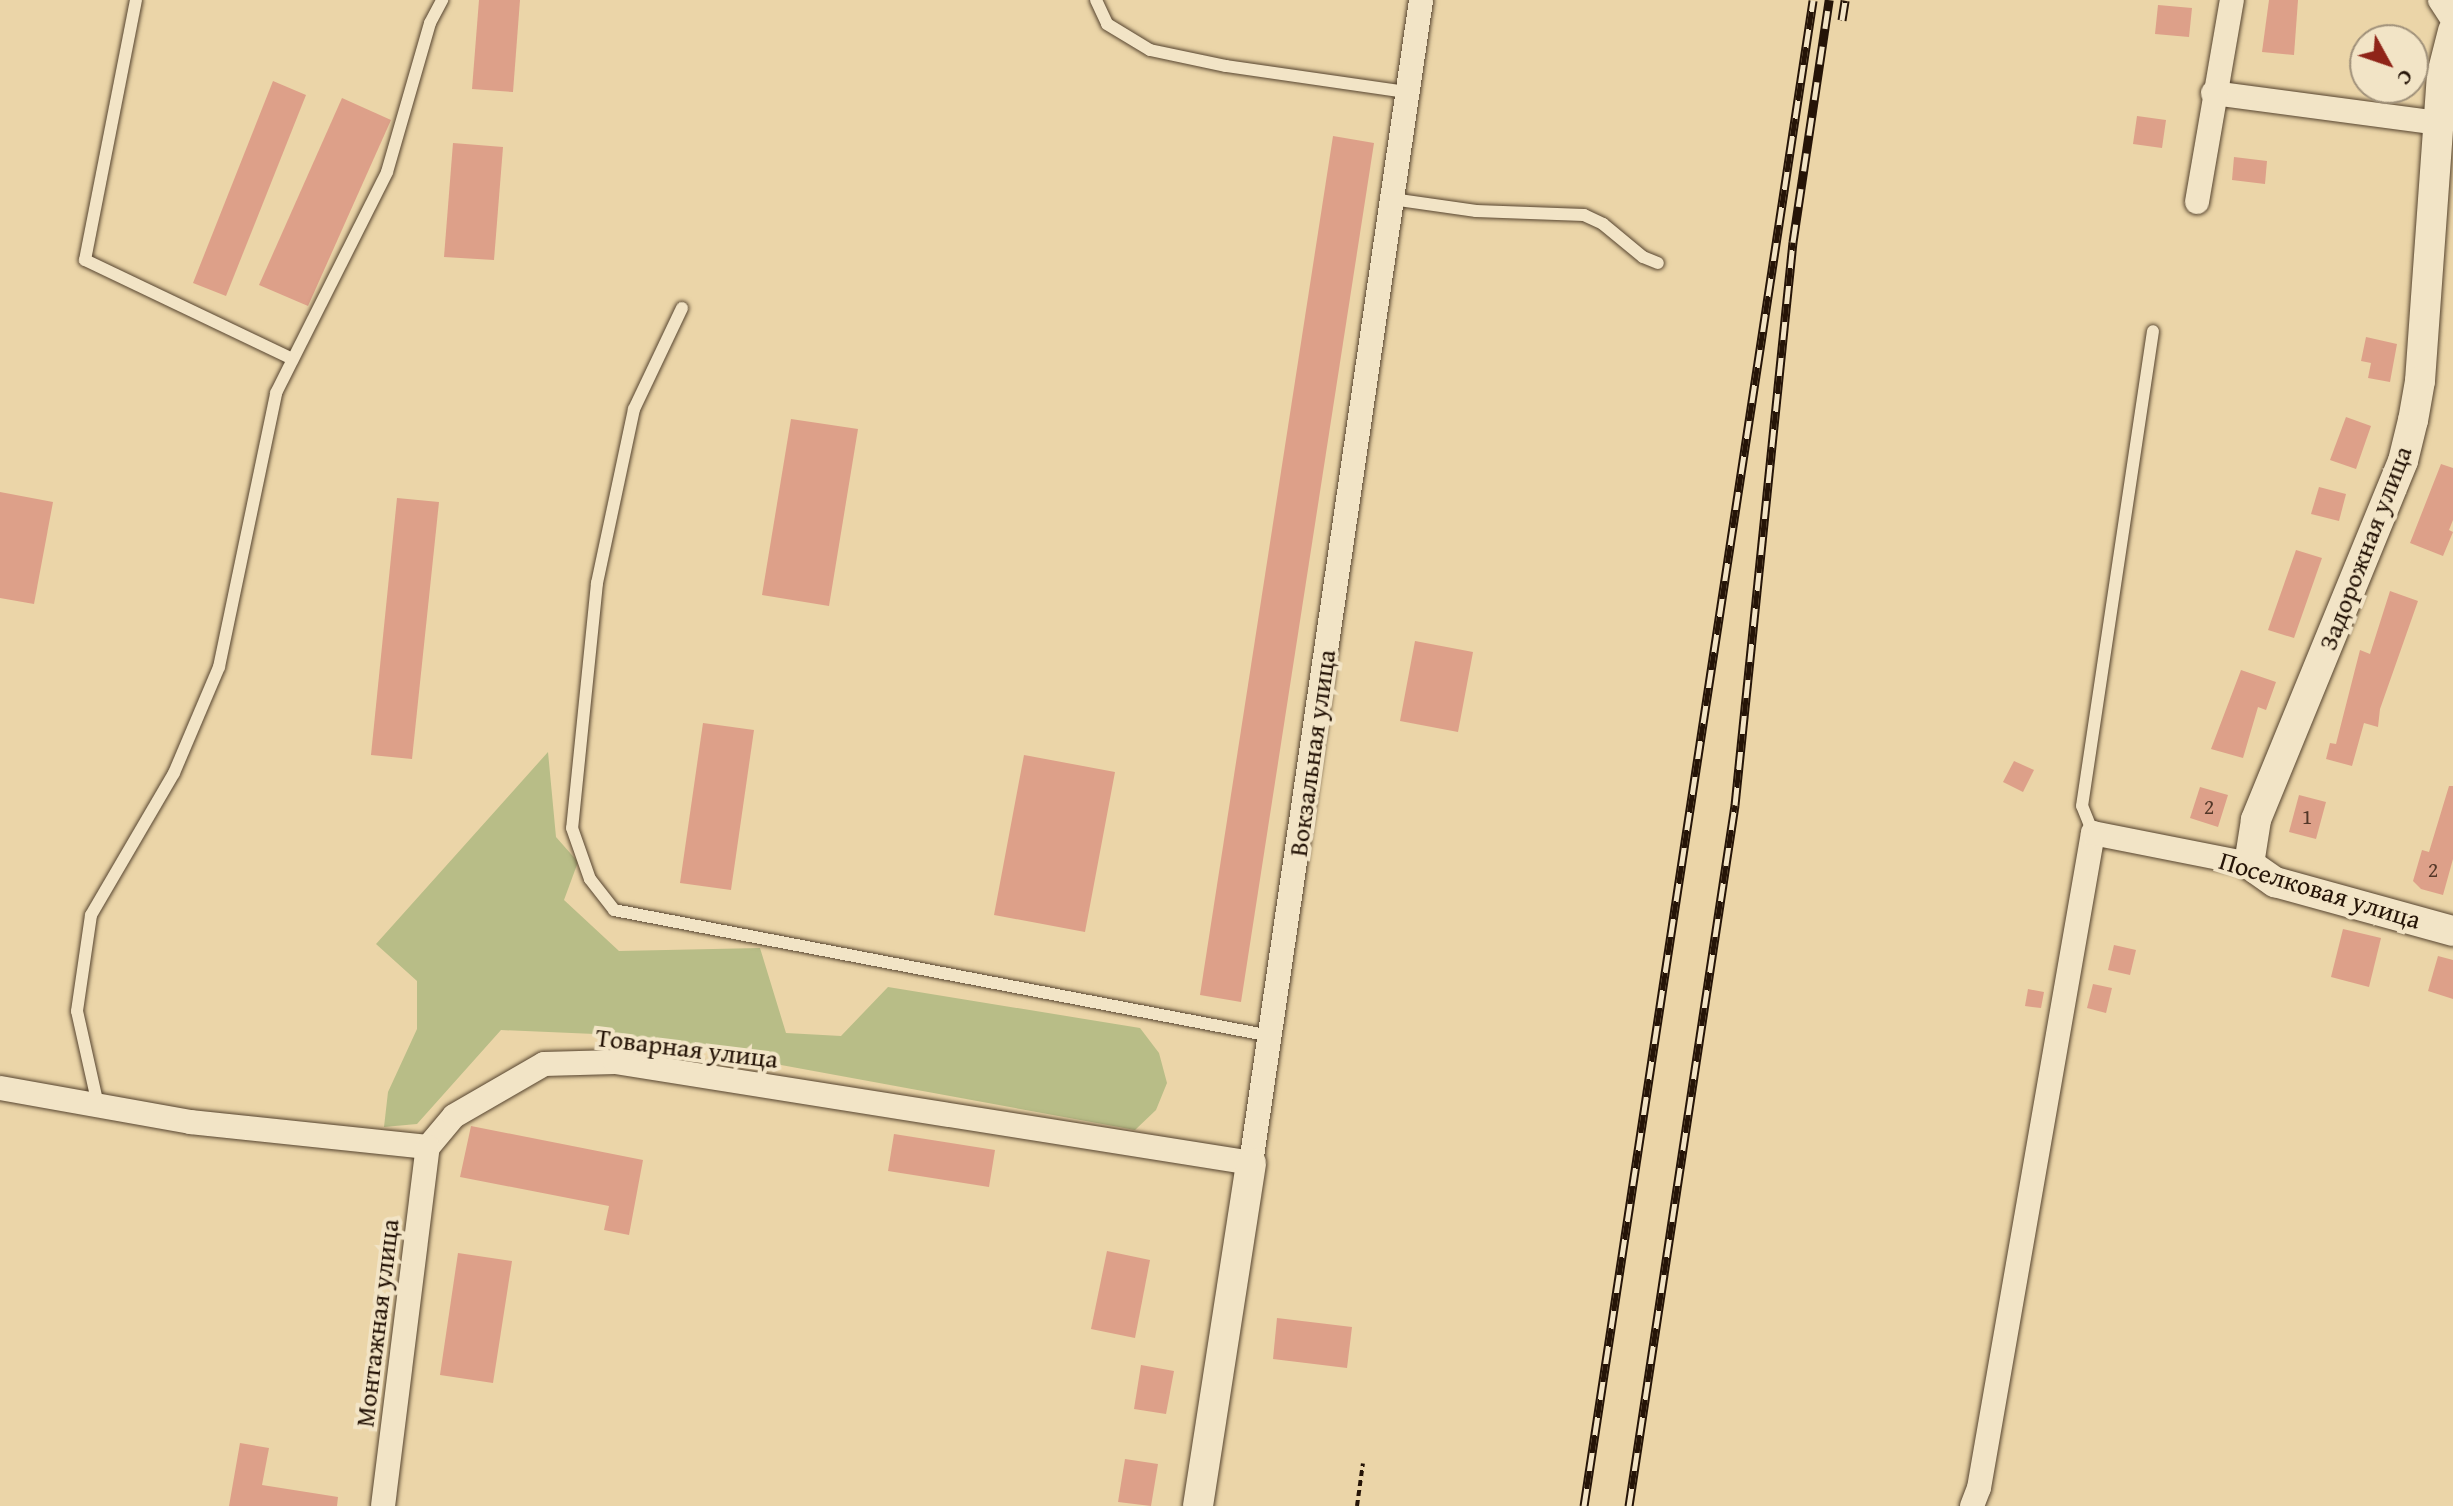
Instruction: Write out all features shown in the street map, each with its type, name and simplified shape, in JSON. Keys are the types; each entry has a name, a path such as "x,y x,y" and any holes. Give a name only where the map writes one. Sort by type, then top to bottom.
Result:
{"street":[{"name":"Вокзальная улица","path":"1198,1506 1271,1036 1421,0"},
{"path":"2197,202 2213,93 2232,0"},
{"path":"2440,0 2453,20"},
{"name":"Задорожная улица","path":"2249,864 2256,820 2403,461 2420,381 2437,123 2442,74 2453,31"},
{"path":"2213,93 2437,123"},
{"path":"1972,1506 1982,1472 2093,833"},
{"name":"Поселковая улица","path":"2093,833 2249,864 2275,882 2453,931"},
{"name":"Товарная улица","path":"428,1147 454,1116 544,1064 615,1062 1251,1163"},
{"path":"0,1088 190,1122 428,1147"},
{"name":"Монтажная улица","path":"383,1506 428,1147"}],"lane":[{"path":"136,0 85,260 293,359"},
{"path":"98,1105 77,1011 91,915 174,773 219,667 276,393 387,172 430,23 442,0"},
{"path":"1096,0 1107,24 1150,50 1226,66 1407,92"},
{"path":"1392,199 1476,211 1584,215 1603,224 1643,257 1658,263"},
{"path":"682,308 634,409 597,583 572,828 590,879 614,910 1271,1036"},
{"path":"2093,833 2082,806 2153,331"}],"path":[{"path":"1357,1506 1363,1463"}],"green space":[{"path":"548,752 556,837 578,862 564,900 619,951 760,948 786,1033 841,1036 888,987 1140,1028 1159,1053 1167,1083 1156,1110 1135,1130 618,1035 501,1030 417,1124 384,1127 388,1092 417,1029 417,981 376,944"}],"building":[{"path":"479,0 520,0 513,92 472,89"},
{"path":"2269,0 2298,0 2294,55 2262,52"},
{"path":"2158,5 2192,8 2189,37 2155,34"},
{"path":"273,81 306,95 226,296 193,283"},
{"path":"342,98 391,120 308,306 259,285"},
{"path":"2137,116 2166,120 2162,148 2133,144"},
{"path":"1333,136 1374,143 1241,1002 1200,995"},
{"path":"453,143 503,147 494,260 444,257"},
{"path":"2234,157 2267,161 2265,184 2232,180"},
{"path":"2366,337 2397,344 2390,382 2368,378 2371,363 2361,361"},
{"path":"2346,417 2371,426 2356,469 2330,460"},
{"path":"791,419 858,429 829,606 762,595"},
{"path":"2441,464 2453,468 2453,520 2449,530 2453,532 2443,556 2410,543"},
{"path":"2319,487 2346,494 2339,521 2311,514"},
{"path":"0,492 53,502 34,604 0,598"},
{"path":"397,498 439,502 412,759 371,755"},
{"path":"2296,550 2322,558 2294,638 2268,630"},
{"path":"2390,591 2418,601 2380,709 2378,727 2364,723 2352,766 2326,759 2330,743 2336,744 2360,650 2370,654"},
{"path":"1415,641 1473,652 1458,732 1400,721"},
{"path":"2241,670 2276,682 2266,710 2258,707 2243,758 2211,749"},
{"path":"703,723 754,730 731,890 680,883"},
{"path":"1024,755 1115,772 1085,932 994,915"},
{"path":"2014,761 2034,770 2023,792 2003,782"},
{"path":"2449,786 2453,786 2453,859 2443,895 2421,889 2413,881 2422,850 2429,852"},
{"path":"2200,787 2228,795 2218,827 2190,818"},
{"path":"2299,795 2326,802 2316,839 2289,832"},
{"path":"2343,929 2381,938 2369,987 2331,977"},
{"path":"2114,945 2136,950 2130,975 2108,970"},
{"path":"2438,956 2453,960 2453,999 2428,991"},
{"path":"2093,984 2112,988 2106,1013 2087,1008"},
{"path":"2028,989 2044,992 2041,1008 2025,1006"},
{"path":"471,1126 643,1160 629,1235 604,1230 609,1206 460,1177"},
{"path":"894,1134 995,1150 989,1187 888,1171"},
{"path":"1107,1251 1150,1260 1135,1338 1091,1329"},
{"path":"458,1253 512,1261 493,1383 440,1375"},
{"path":"1277,1318 1352,1327 1347,1368 1273,1359"},
{"path":"1141,1365 1174,1371 1166,1414 1134,1409"},
{"path":"240,1443 269,1448 262,1485 338,1497 337,1506 229,1506"},
{"path":"1125,1459 1158,1464 1151,1506 1118,1502"}],"railway":[{"path":"1584,1506 1813,0"},
{"path":"1629,1506 1735,805 1793,242 1829,0"},
{"path":"1842,20 1845,0"}]}
